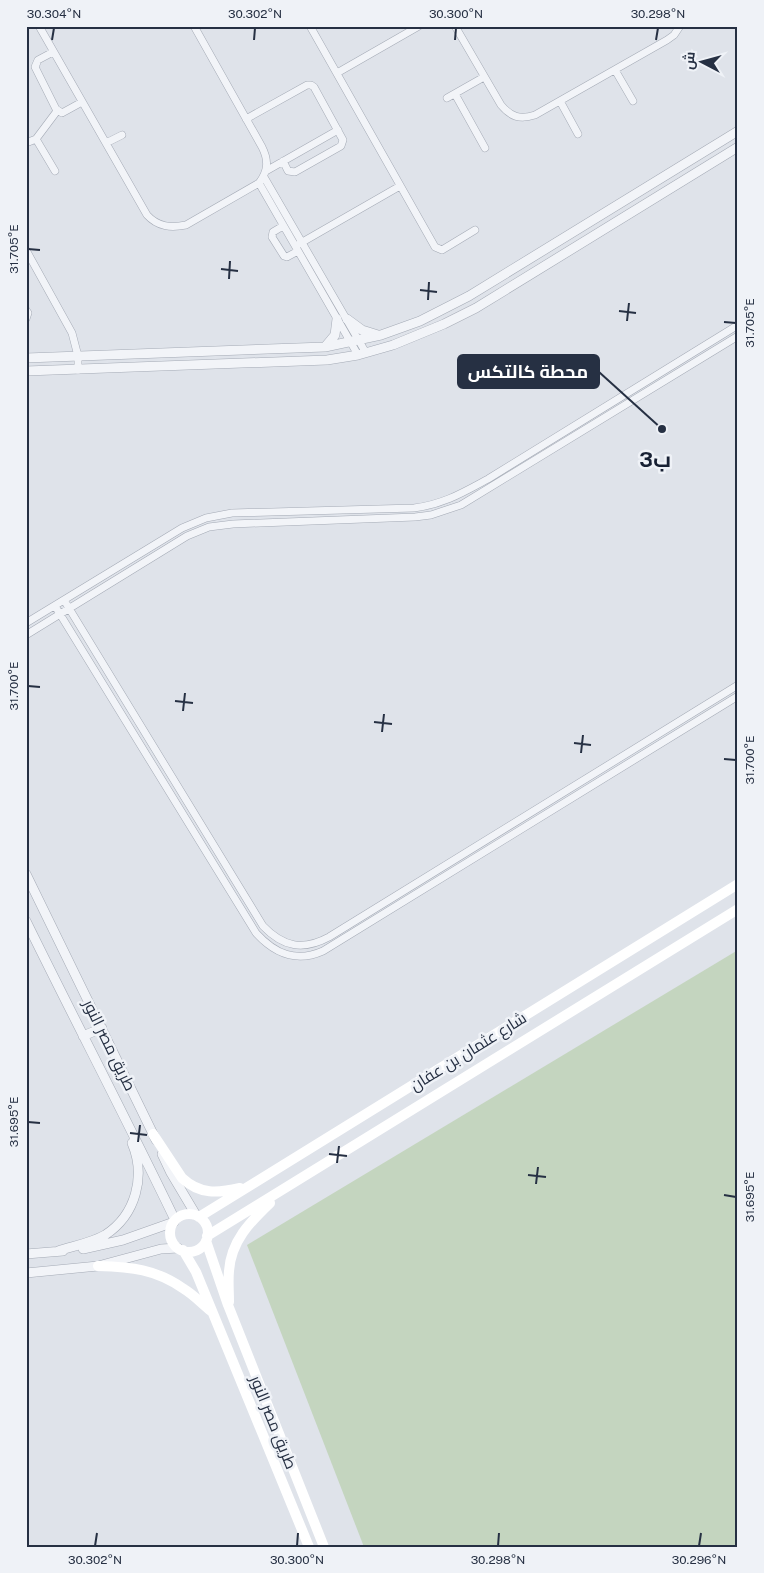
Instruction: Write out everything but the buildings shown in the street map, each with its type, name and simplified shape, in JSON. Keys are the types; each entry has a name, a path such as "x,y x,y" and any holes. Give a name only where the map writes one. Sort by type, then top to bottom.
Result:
{"main road":[{"name":"شارع عثمان بن عفان","path":"197,1216 738,884"},
{"name":"شارع عثمان بن عفان","path":"207,1238 288,1186 738,909"},
{"path":"153,1134 182,1178 195,1188 219,1192 248,1186"},
{"path":"228,1305 229,1271 232,1253 240,1236 250,1222 288,1186"},
{"path":"182,1215 197,1216 206,1225 207,1238 203,1246 194,1251 180,1249 171,1238 170,1233 174,1221 182,1215"},
{"name":"طريق مصر النور","path":"207,1238 228,1305 324,1547"},
{"name":"طريق مصر النور","path":"180,1249 196,1272 309,1547"},
{"path":"98,1266 127,1267 160,1275 184,1289 212,1312"}],"street":[{"path":"39,26 147,215 155,222 165,226 176,227 186,225 259,183 265,174 268,162 266,154 194,26"},
{"path":"310,26 437,249 442,250 475,230"},
{"path":"337,73 419,26"},
{"path":"455,26 501,105 513,116 526,118 560,101 667,40 674,35 680,26"},
{"path":"54,52 38,60 35,67 57,111 62,113 82,102"},
{"path":"615,70 633,101"},
{"path":"447,98 484,77"},
{"path":"246,119 307,85 311,84 314,87 343,140 342,144 292,172 288,171 283,161"},
{"path":"455,94 486,148"},
{"path":"560,101 578,134"},
{"path":"26,144 36,139 57,111"},
{"path":"265,174 283,161 338,130"},
{"path":"26,358 326,347 381,336 420,321 469,296 738,131"},
{"path":"106,144 122,135"},
{"path":"36,139 55,171"},
{"path":"26,372 307,362 362,354 420,335 476,308 738,147"},
{"path":"265,174 298,246"},
{"path":"259,183 362,354"},
{"path":"284,226 273,232 272,237 285,257 298,246 400,186"},
{"path":"26,250 72,333 78,356 78,370"},
{"path":"26,310 28,313 26,319"},
{"path":"342,319 362,330 381,336"},
{"path":"326,347 335,335 342,319"},
{"path":"26,623 182,528 206,518 232,513 414,508 454,498 738,325"},
{"path":"26,635 187,536 209,527 233,524 415,517 446,511 461,505 738,336"},
{"path":"64,600 263,926 271,935 282,942 294,945 306,946 318,943 329,937 738,685"},
{"path":"55,606 256,933 278,952 296,956 314,955 323,951 738,696"},
{"name":"طريق مصر النور","path":"26,874 171,1173 197,1216"},
{"name":"طريق مصر النور","path":"26,921 82,1036 126,1118 174,1221"},
{"path":"82,1036 102,1028"},
{"path":"58,1251 90,1242 105,1235 127,1213 138,1183 139,1167 126,1118"},
{"path":"26,1254 97,1246 123,1240 174,1221"},
{"path":"26,1273 98,1266 161,1249 180,1249"}],"green space":[{"path":"738,950 738,1547 364,1547 247,1245"}],"place":[{"name":"محطة كالتكس","path":"662,429"}],"district":[{"name":"ب3","path":"655,460"}]}
